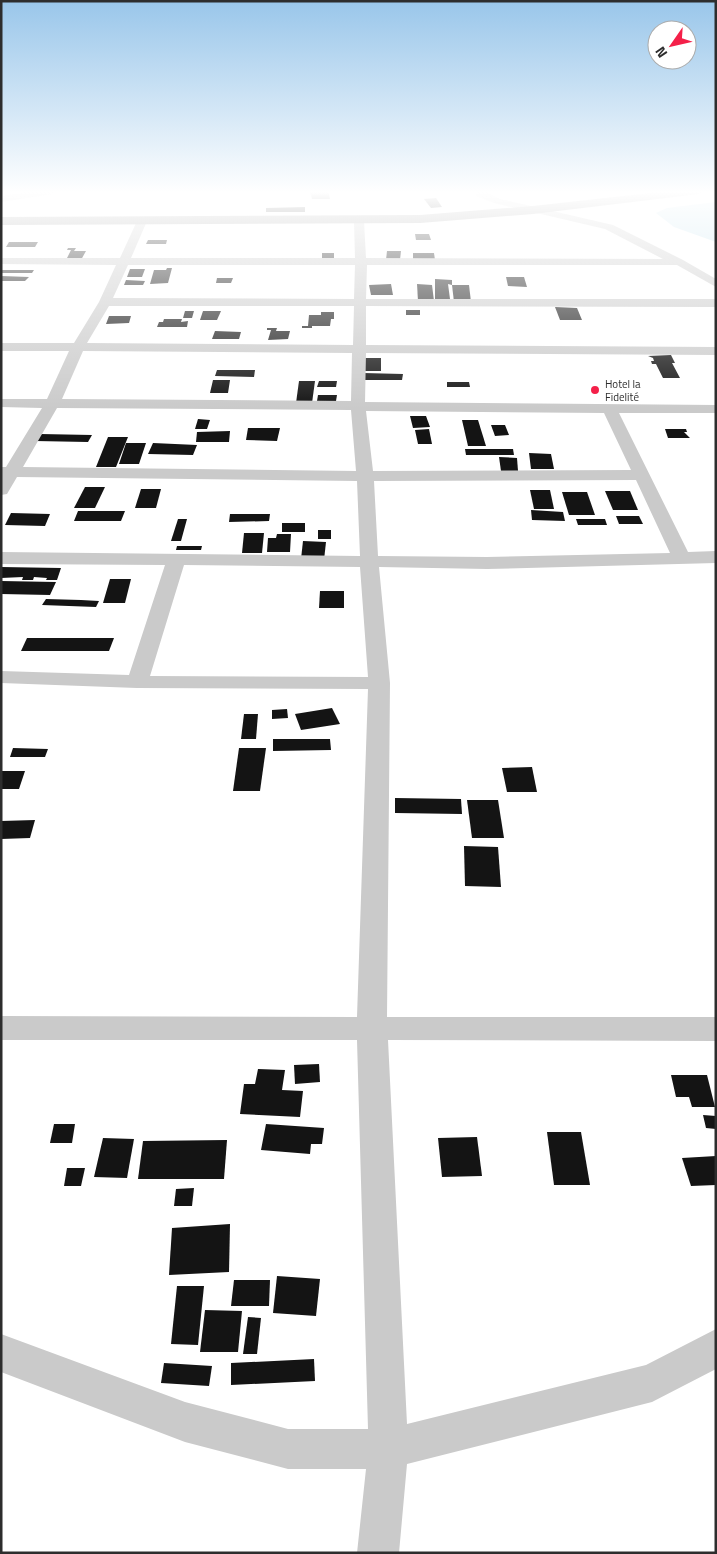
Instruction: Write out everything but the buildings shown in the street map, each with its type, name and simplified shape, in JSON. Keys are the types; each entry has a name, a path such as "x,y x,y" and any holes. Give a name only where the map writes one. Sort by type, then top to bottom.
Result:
{"street":[{"path":"1,490 7,472 52,404 78,347 105,302 123,264"},
{"path":"360,264 358,405 365,476 369,561 379,684 372,1027 388,1449 378,1553"},
{"path":"682,264 716,284"},
{"path":"105,302 716,303"},
{"path":"1,347 716,351"},
{"path":"1,403 716,409"},
{"path":"609,407 681,558"},
{"path":"7,472 365,476 642,475"},
{"path":"1,558 487,563 716,557"},
{"path":"137,682 176,560"},
{"path":"1,677 137,682 379,684"},
{"path":"1,1028 372,1027 716,1029"},
{"path":"1,1353 185,1422 288,1449 388,1449 652,1383 716,1348"}],"place":[{"name":"Hotel la Fidelité","path":"595,390"}]}
